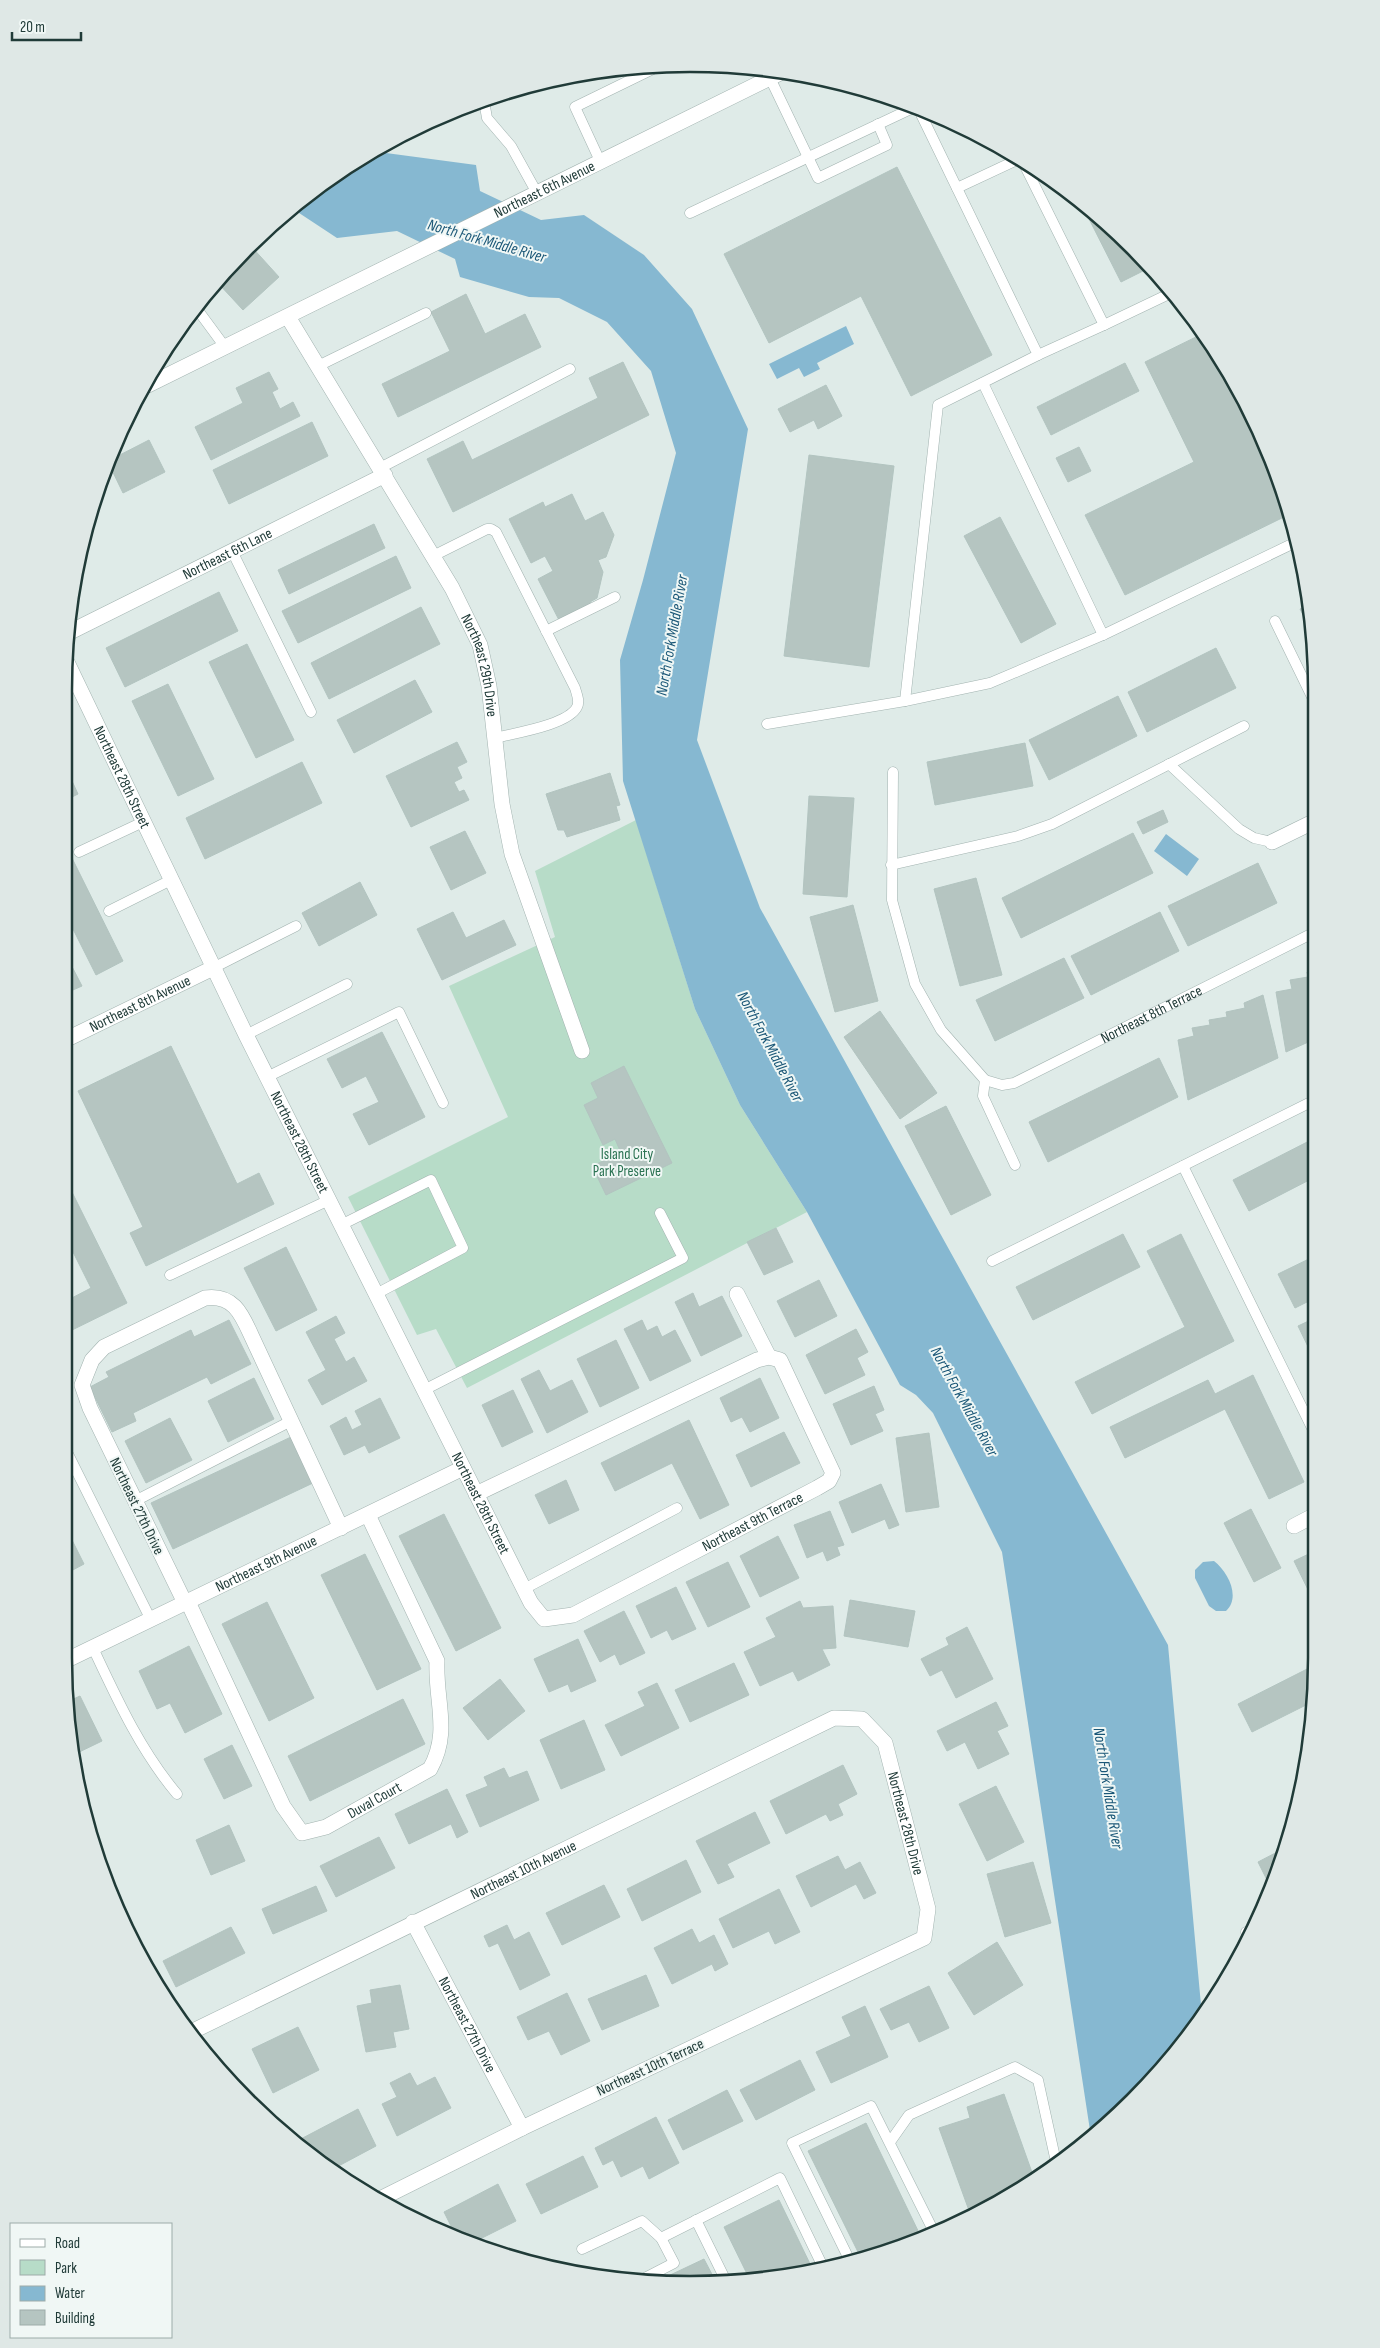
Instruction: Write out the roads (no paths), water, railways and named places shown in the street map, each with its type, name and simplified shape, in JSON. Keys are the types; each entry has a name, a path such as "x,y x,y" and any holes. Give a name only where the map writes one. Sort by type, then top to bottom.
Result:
{"street":[{"name":"Northeast 6th Avenue","path":"154,383 769,78"},
{"name":"Northeast 29th Drive","path":"288,317 452,588 480,645 489,686 502,804 512,854 582,1051"},
{"name":"Northeast 6th Lane","path":"76,629 232,551 382,471"},
{"name":"Northeast 28th Street","path":"73,674 246,1035 531,1603 544,1619"},
{"path":"1272,842 1308,827"},
{"name":"Northeast 8th Avenue","path":"72,1036 213,968"},
{"name":"Northeast 9th Terrace","path":"544,1619 572,1615 829,1481 833,1473 829,1462 780,1360 769,1357 736,1294"},
{"name":"Northeast 27th Drive","path":"187,1602 90,1408 82,1385 92,1360 104,1346 205,1298 215,1297 232,1302 242,1316 341,1528"},
{"path":"476,1494 758,1360 769,1357"},
{"name":"Northeast 9th Avenue","path":"72,1658 463,1468"},
{"name":"Duval Court","path":"187,1602 283,1806 302,1833 326,1827 430,1769 438,1754 442,1734 436,1678 437,1661 368,1514"},
{"path":"1294,1526 1308,1519"},
{"name":"Northeast 10th Avenue","path":"197,2029 834,1718 862,1719"},
{"name":"Northeast 28th Drive","path":"862,1719 885,1743 928,1910 924,1938"},
{"name":"Northeast 27th Drive","path":"413,1922 522,2128"},
{"name":"Northeast 10th Terrace","path":"386,2196 522,2128 924,1938"}],"lane":[{"path":"600,161 575,107 641,75"},
{"path":"777,79 818,178 888,145 878,124"},
{"path":"486,108 488,118 511,146 534,195"},
{"path":"690,213 905,112"},
{"path":"922,118 1038,355"},
{"path":"957,188 1011,163"},
{"path":"1029,175 1104,324"},
{"path":"905,701 938,405 1038,355 1165,296"},
{"path":"318,366 426,313"},
{"path":"200,314 225,347"},
{"path":"382,471 570,369"},
{"path":"983,383 1103,635"},
{"path":"433,556 491,528 496,532 575,688 579,701 577,709 570,714 544,726 495,738"},
{"path":"767,724 905,701 990,683 1103,635 1290,545"},
{"path":"232,551 311,712"},
{"path":"546,631 615,597"},
{"path":"1275,621 1308,689"},
{"path":"892,865 983,845 1052,824 1244,726"},
{"path":"1169,764 1239,829 1254,838 1272,842"},
{"path":"893,772 892,900 915,984 941,1030 985,1080 983,1096 1015,1164"},
{"path":"79,852 143,822"},
{"path":"109,911 171,880"},
{"path":"213,968 296,926"},
{"name":"Northeast 8th Terrace","path":"985,1080 1002,1085 1014,1083 1308,936"},
{"path":"246,1035 347,984"},
{"path":"267,1077 399,1012 443,1103"},
{"path":"992,1261 1308,1103"},
{"path":"1182,1166 1308,1420"},
{"path":"341,1225 431,1180 463,1248 376,1294"},
{"path":"170,1275 329,1200"},
{"path":"424,1390 683,1258 660,1213"},
{"path":"135,1501 291,1421"},
{"path":"72,1462 151,1620"},
{"path":"524,1589 677,1508"},
{"path":"93,1648 131,1728 176,1794"},
{"path":"890,2142 909,2115 1015,2067 1038,2080 1055,2156"},
{"path":"847,2255 792,2143 871,2106 931,2226"},
{"path":"661,2238 780,2178 820,2261"},
{"path":"696,2220 723,2274"},
{"path":"582,2249 642,2221 661,2238 674,2263 658,2274"}],"water":[{"name":"North Fork Middle River","path":"385,153 476,165 480,191 541,220 584,215 644,255 692,309 748,429 697,740 760,908 1168,1645 1201,2004 1180,2034 1154,2065 1127,2095 1090,2128 1002,1552 933,1413 916,1395 900,1385 807,1212 740,1105 695,1009 623,781 620,660 676,453 651,371 607,322 559,298 529,297 460,277 455,259 397,231 337,238 299,213 347,177"},
{"path":"846,326 854,344 817,363 820,369 804,377 799,368 777,379 769,364"},
{"path":"1166,834 1199,859 1187,876 1154,851"},
{"path":"1214,1561 1224,1571 1231,1585 1232,1599 1226,1611 1216,1611 1209,1606 1195,1578 1195,1570 1203,1562"}],"park label":[{"name":"Island City Park Preserve","path":"627,1162"}]}
